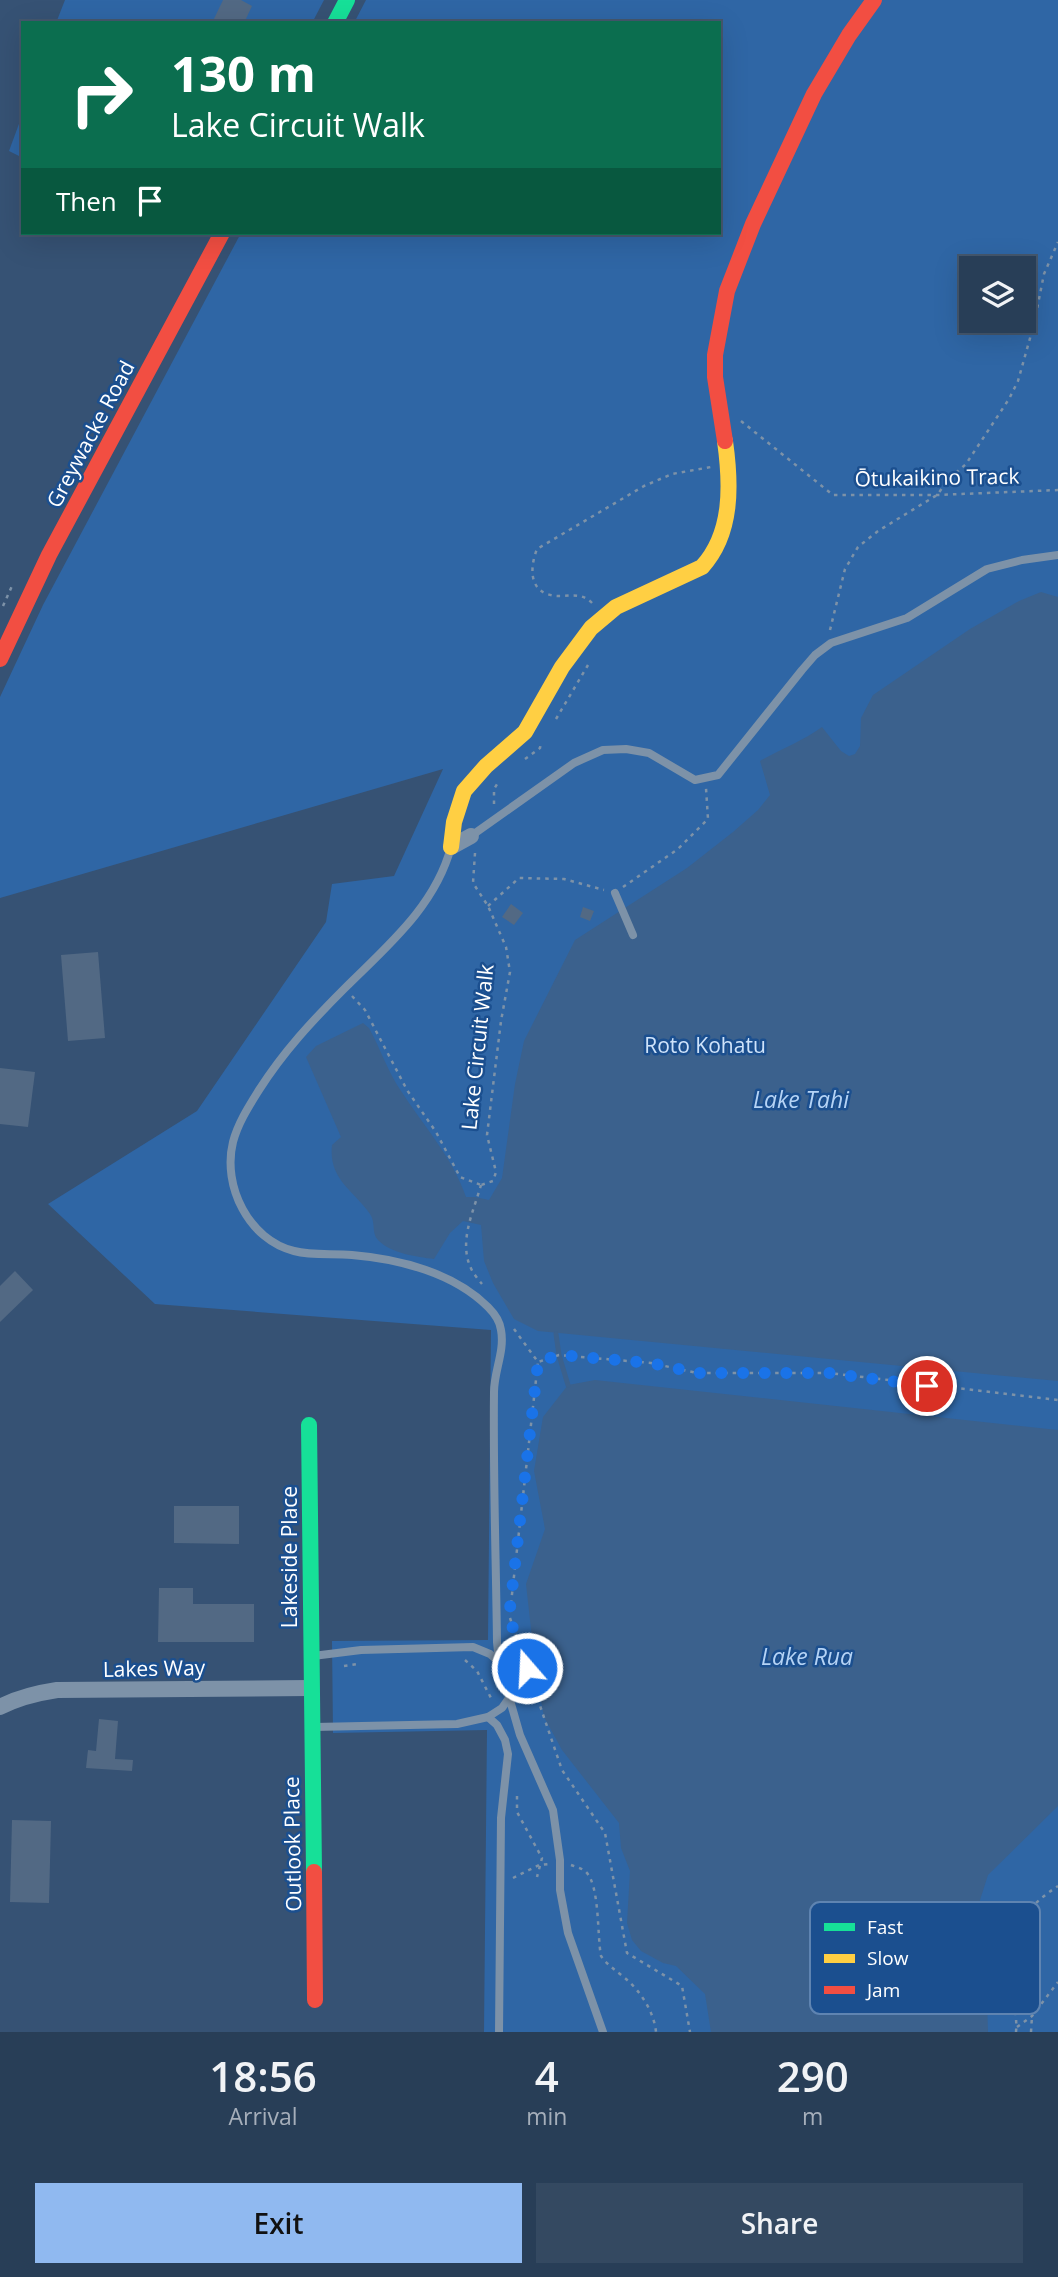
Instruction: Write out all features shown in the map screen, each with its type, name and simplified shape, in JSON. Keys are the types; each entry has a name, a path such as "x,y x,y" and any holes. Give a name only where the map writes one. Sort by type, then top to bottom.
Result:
{"street":[{"path":"336,21 347,0"},
{"path":"450,847 454,822 464,791 486,766 524,733 562,667 591,628 616,607 702,567 711,557 721,534 729,502 728,464 715,377 715,355 727,291 739,257 814,94 849,35 874,0"},
{"name":"Greywacke Road","path":"0,659 49,555 221,235"},
{"path":"450,847 471,836"},
{"name":"Lakeside Place","path":"309,1425 310,1688"},
{"name":"Lakes Way","path":"0,1707 37,1693 57,1690 310,1688"},
{"name":"Outlook Place","path":"310,1688 315,2000"}],"lane":[{"path":"471,836 574,763 603,750 626,749 649,753 695,780 719,775 802,670 827,646 842,638 907,618 987,569 1058,555"},
{"path":"450,847 445,870 425,904 279,1059 244,1115 233,1142 230,1165 234,1191 258,1230 270,1239 293,1251 379,1258 420,1269 462,1286 494,1314 501,1326 502,1339 494,1392 499,1662 530,1761 552,1810 560,1860 560,1890 568,1933 603,2032"},
{"path":"615,893 633,935"},
{"path":"310,1657 361,1650 473,1647 490,1654 499,1662"},
{"path":"311,1727 457,1724 488,1717 502,1708 509,1698"},
{"path":"488,1717 497,1725 505,1740 508,1754 501,1818 499,2032"}],"path":[{"path":"827,646 845,569 858,547 878,531 937,495 948,479 966,464 1018,381 1044,274 1058,242"},
{"name":"Ōtukaikino Track","path":"741,422 833,495 937,495 1058,490"},
{"path":"488,906 519,878 564,879 615,893 678,849 708,819 705,778"},
{"name":"Lake Circuit Walk","path":"471,836 475,844 472,883 488,906 506,947 510,972 487,1135 496,1172 493,1181 481,1185 468,1228 470,1266 488,1292"},
{"path":"345,988 365,1010 407,1090 430,1123 460,1177 481,1185"},
{"path":"510,1323 538,1362 509,1617 562,1770 604,1833 627,1953 682,1986 691,2032"},
{"path":"538,1362 559,1355 651,1363 697,1373 829,1373 1058,1400"},
{"path":"458,1658 472,1665 488,1694"},
{"path":"517,1791 517,1812 539,1851 542,1865 537,1877"},
{"path":"507,1882 542,1865 554,1864"},
{"path":"564,1864 586,1872 595,1893 601,1956 627,1979 652,2013 656,2032"},
{"path":"1037,1902 1058,1886"},
{"path":"1040,2006 1058,1982"},
{"path":"1016,2029 1032,2016"},
{"path":"1031,2032 1032,2016"}],"green space":[{"path":"65,0 324,0 313,21 57,21"},
{"name":"Roto Kohatu","path":"366,0 1058,0 1058,2032 484,2032 487,1730 333,1733 332,1641 488,1640 491,1330 155,1304 48,1204 197,1111 326,922 332,884 394,876 443,769 0,898 0,697 43,605 240,235 721,235 721,21 355,21"},
{"path":"21,118 21,157 9,151"}],"water":[{"name":"Lake Tahi","path":"1041,592 1058,597 1058,1381 538,1331 514,1319 493,1283 484,1261 481,1225 463,1221 450,1233 434,1259 397,1251 378,1240 370,1214 344,1184 334,1167 332,1145 341,1137 306,1057 316,1046 363,1023 369,1028 396,1084 446,1155 466,1197 489,1200 502,1178 524,1041 575,940 687,868 758,810 770,795 760,761 822,727 841,751 849,756 855,754 860,746 861,718 873,695 970,629 1019,601"},
{"name":"Lake Rua","path":"595,1380 1058,1430 1058,1806 988,1875 979,1902 810,1902 810,2014 987,2014 988,2032 711,2032 705,1994 676,1966 663,1963 641,1951 632,1940 627,1923 630,1871 621,1848 619,1823 562,1750 544,1717 536,1674 526,1584 545,1529 534,1471 543,1417 568,1385"}],"building":[{"path":"223,0 241,0 252,6 245,21 213,21"},
{"path":"511,904 523,913 514,925 502,917"},
{"path":"583,907 594,911 590,921 580,917"},
{"path":"98,952 105,1038 68,1041 61,955"},
{"path":"0,1068 35,1072 28,1127 0,1124"},
{"path":"15,1271 33,1290 0,1322 0,1286"},
{"path":"174,1506 239,1506 239,1544 174,1543"},
{"path":"159,1588 193,1588 193,1604 254,1604 254,1642 158,1642"},
{"path":"99,1719 118,1721 115,1759 133,1760 132,1771 86,1768 88,1750 96,1751"},
{"path":"12,1820 51,1821 49,1903 10,1902"}],"waterway":[{"path":"556,1334 568,1385"}],"traffic: fast":[{"path":"336,21 347,0"},
{"path":"309,1425 314,1872"}],"traffic: slow":[{"path":"451,847 454,822 464,791 486,766 525,732 562,667 591,628 616,607 702,567 712,554 720,539 729,491 725,441"}],"traffic: jam":[{"path":"725,441 715,377 715,355 727,291 753,224 814,94 849,35 874,0"},
{"path":"0,659 49,555 221,235"},
{"path":"314,1872 315,2000"}],"route":[{"path":"527,1668 509,1617 538,1362 559,1355 651,1363 697,1373 829,1373 927,1386"}]}
